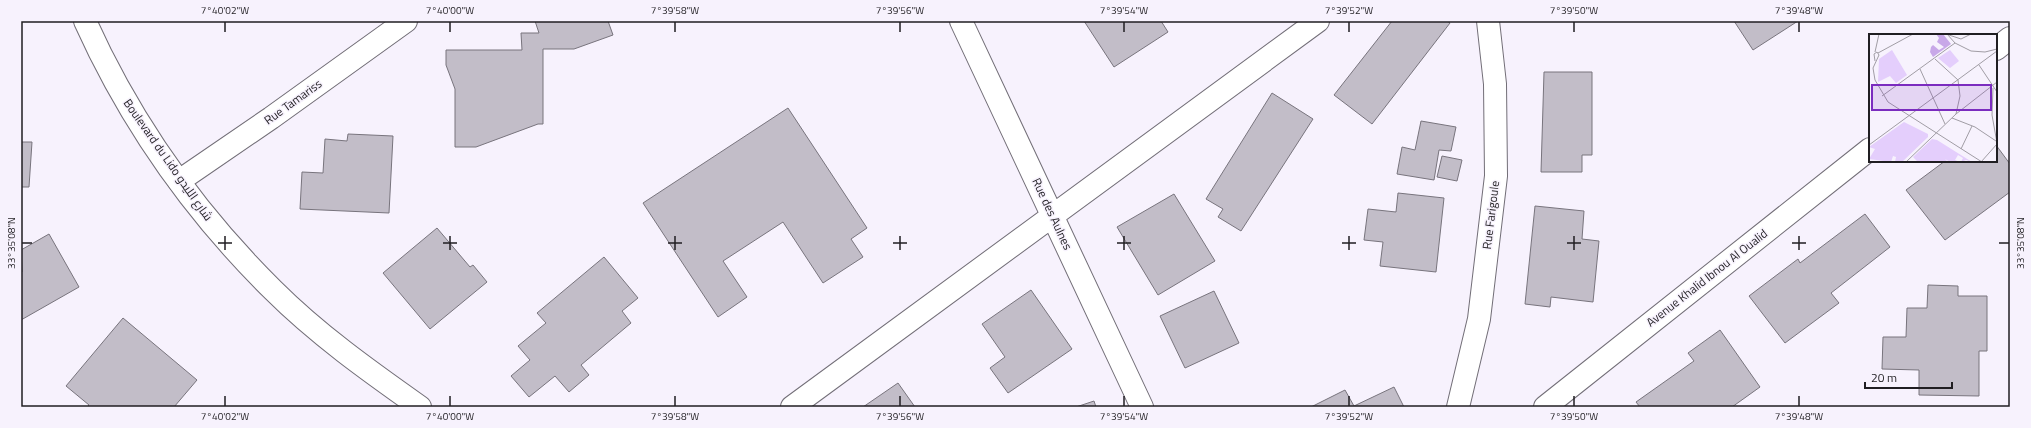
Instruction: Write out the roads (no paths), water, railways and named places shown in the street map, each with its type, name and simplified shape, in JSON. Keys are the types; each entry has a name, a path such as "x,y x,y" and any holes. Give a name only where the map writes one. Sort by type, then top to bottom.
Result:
{"street":[{"name":"Boulevard du Lido شارع الليدو","path":"85,21 116,84 180,181 228,244 274,291 331,340 420,407"},
{"name":"Rue Tamariss","path":"180,181 406,21"},
{"name":"Rue des Aulnes","path":"961,21 1142,407"},
{"path":"792,407 1318,21"},
{"name":"Rue Farigoule","path":"1458,407 1479,319 1496,176 1495,84 1488,21"},
{"path":"1997,48 2010,38"},
{"name":"Avenue Khalid Ibnou Al Oualid","path":"1545,407 1869,150"}]}
